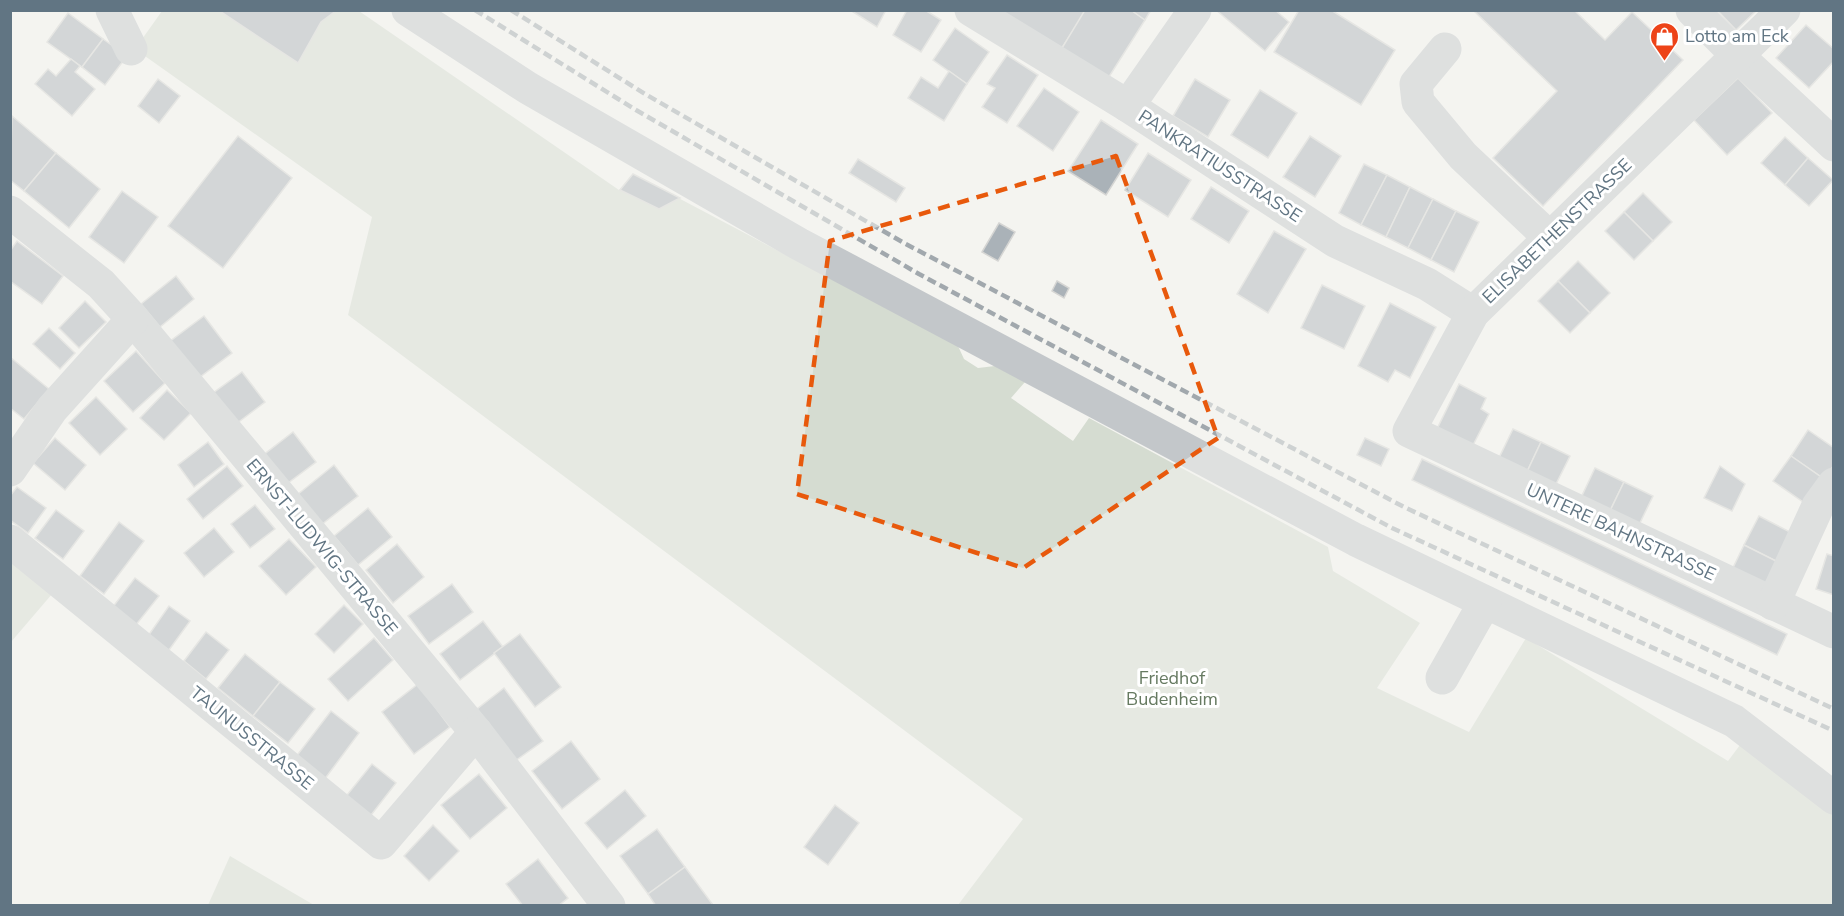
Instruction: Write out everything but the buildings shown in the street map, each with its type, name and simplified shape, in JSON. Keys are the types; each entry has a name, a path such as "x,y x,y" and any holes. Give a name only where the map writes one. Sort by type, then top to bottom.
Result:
{"street":[{"path":"112,10 131,49"},
{"path":"408,10 528,88 799,244 1356,540 1734,722 1833,798"},
{"name":"PANKRATIUSSTRASSE","path":"971,10 1128,106 1335,242 1427,284 1473,313"},
{"path":"1128,106 1195,10"},
{"path":"1692,10 1833,145"},
{"name":"ELISABETHENSTRASSE","path":"1409,431 1473,313 1784,10"},
{"path":"1445,49 1416,84 1418,102 1463,156 1550,238"},
{"name":"ERNST-LUDWIG-STRASSE","path":"10,213 101,284 133,319 476,732 609,906"},
{"path":"10,470 52,409 133,319"},
{"name":"UNTERE BAHNSTRASSE","path":"1409,431 1833,632"},
{"path":"1773,604 1818,506 1833,484"},
{"name":"TAUNUSSTRASSE","path":"10,541 381,843 476,732"},
{"path":"1442,678 1485,602"}],"highlighted area":[{"path":"1116,156 1218,438 1023,568 797,494 830,241"}],"green space":[{"name":"Friedhof Budenheim","path":"162,11 359,11 619,190 633,174 958,346 964,359 978,368 995,366 1025,382 1011,398 1073,441 1089,418 1328,547 1333,571 1420,623 1377,688 1469,732 1526,638 1728,761 1743,741 1833,813 1833,905 958,905 1023,819 348,315 372,217 135,49"},
{"path":"11,550 58,587 11,642"},
{"path":"230,856 314,905 208,905"}],"railway":[{"path":"475,10 636,110 919,274 1392,528 1834,731"},
{"path":"511,10 645,94 904,243 1404,507 1834,709"}],"place":[{"name":"Lotto am Eck","path":"1664,62"}]}
